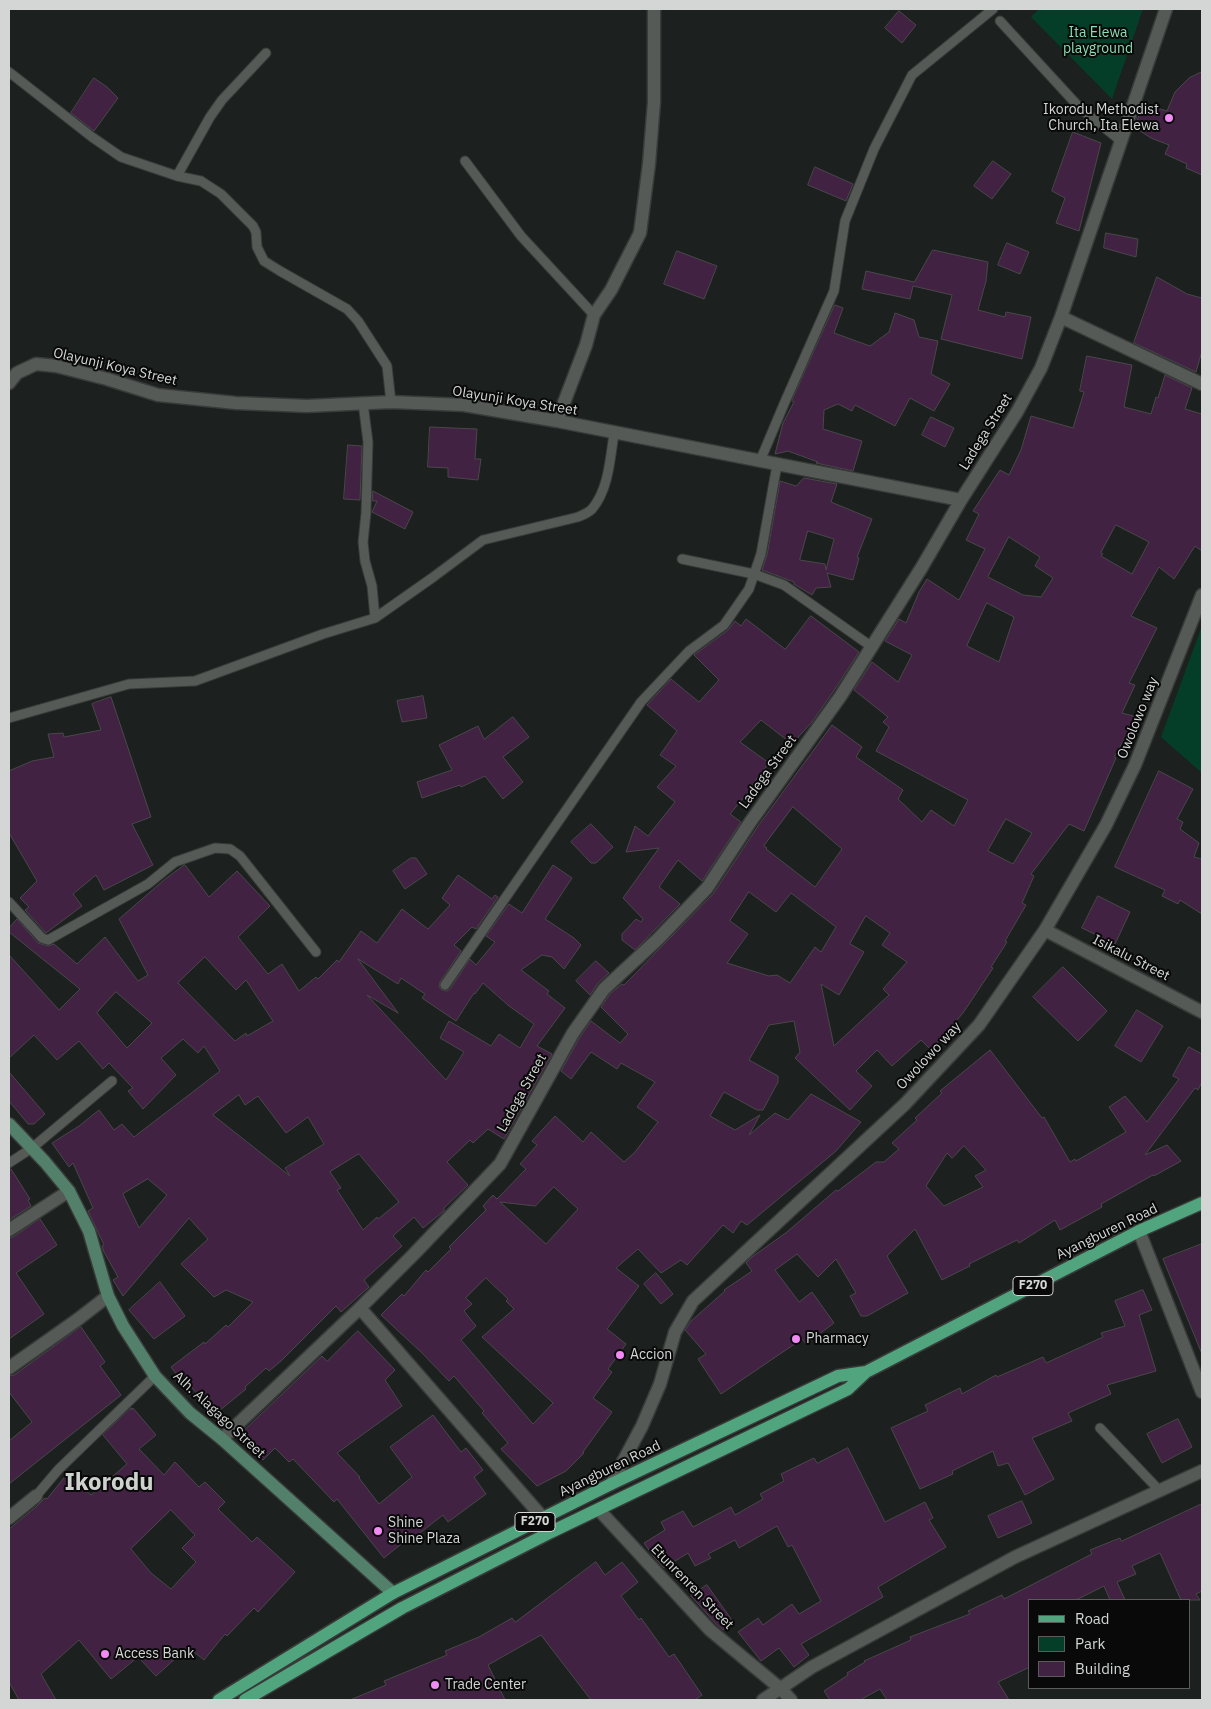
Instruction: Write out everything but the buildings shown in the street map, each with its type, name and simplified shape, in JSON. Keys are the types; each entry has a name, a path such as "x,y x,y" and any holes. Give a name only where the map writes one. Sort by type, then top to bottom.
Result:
{"main road":[{"name":"Alh. Alagago Street","path":"9,1124 69,1191 89,1231 108,1296 123,1326 155,1376 190,1413 222,1439 393,1593"},
{"name":"Ayangburen Road","path":"245,1700 402,1608 551,1532 848,1389 866,1372 1139,1231 1202,1203"},
{"name":"Ayangburen Road","path":"219,1700 393,1593 611,1484 838,1376 866,1372"}],"street":[{"path":"557,422 586,345 594,315 611,290 640,233 649,164 654,102 654,9"},
{"name":"Ladega Street","path":"222,1439 360,1308 500,1164 573,1033 604,989 658,939 707,888 751,822 840,697 1018,412 1040,368 1061,317 1166,9"},
{"path":"1061,317 1202,384"},
{"name":"Olayunji Koya Street","path":"9,383 17,373 36,364 56,366 158,395 236,404 307,406 391,402 464,405 962,500"},
{"name":"Owolowo way","path":"611,1484 642,1426 660,1384 676,1332 693,1302 905,1104 979,1025 1045,930 1106,825 1135,765 1202,595"},
{"name":"Isikalu Street","path":"1045,930 1202,1012"},
{"path":"9,1230 69,1191"},
{"path":"1139,1231 1202,1392"},
{"path":"9,1368 108,1296"},
{"path":"360,1308 543,1518"},
{"path":"763,1700 812,1667 1015,1557 1202,1470"},
{"path":"9,1518 36,1496"},
{"name":"Etunrenren Street","path":"599,1510 710,1630 781,1689 791,1700"}],"lane":[{"path":"760,462 834,291 845,221 874,149 912,74 993,9"},
{"path":"1000,20 1079,107 1121,141"},
{"path":"177,176 210,117 222,100 266,53"},
{"path":"9,72 92,137 121,157 177,176 201,181 221,194 253,226 256,232 257,247 264,261 347,309 358,322 387,366 391,402"},
{"path":"465,161 521,236 594,315"},
{"path":"363,403 368,442 366,513 363,542 365,561 372,586 375,618"},
{"path":"9,718 129,684 195,681 323,634 375,618 483,540 578,517 591,510 601,495 607,476 614,434"},
{"path":"445,985 641,702 689,651 724,626 749,589 761,554 777,464"},
{"path":"682,559 754,574 784,584 872,647"},
{"path":"9,902 42,938 48,940 148,884 175,862 214,848 230,849 240,856 316,952"},
{"path":"9,1163 32,1148 112,1081"},
{"path":"36,1496 58,1470 155,1376"},
{"path":"1100,1428 1159,1490"}],"green space":[{"name":"Ita Elewa playground","path":"1039,9 1143,9 1112,99 1031,17"},
{"path":"1202,626 1202,773 1161,737"}],"place":[{"name":"Ikorodu Methodist Church, Ita Elewa","path":"1169,118"},
{"name":"Pharmacy","path":"796,1339"},
{"name":"Accion","path":"620,1355"},
{"name":"Shine Shine Plaza","path":"378,1531"},
{"name":"Access Bank","path":"105,1654"},
{"name":"Trade Center","path":"435,1685"}],"district":[{"name":"Ikorodu","path":"109,1483"}]}
